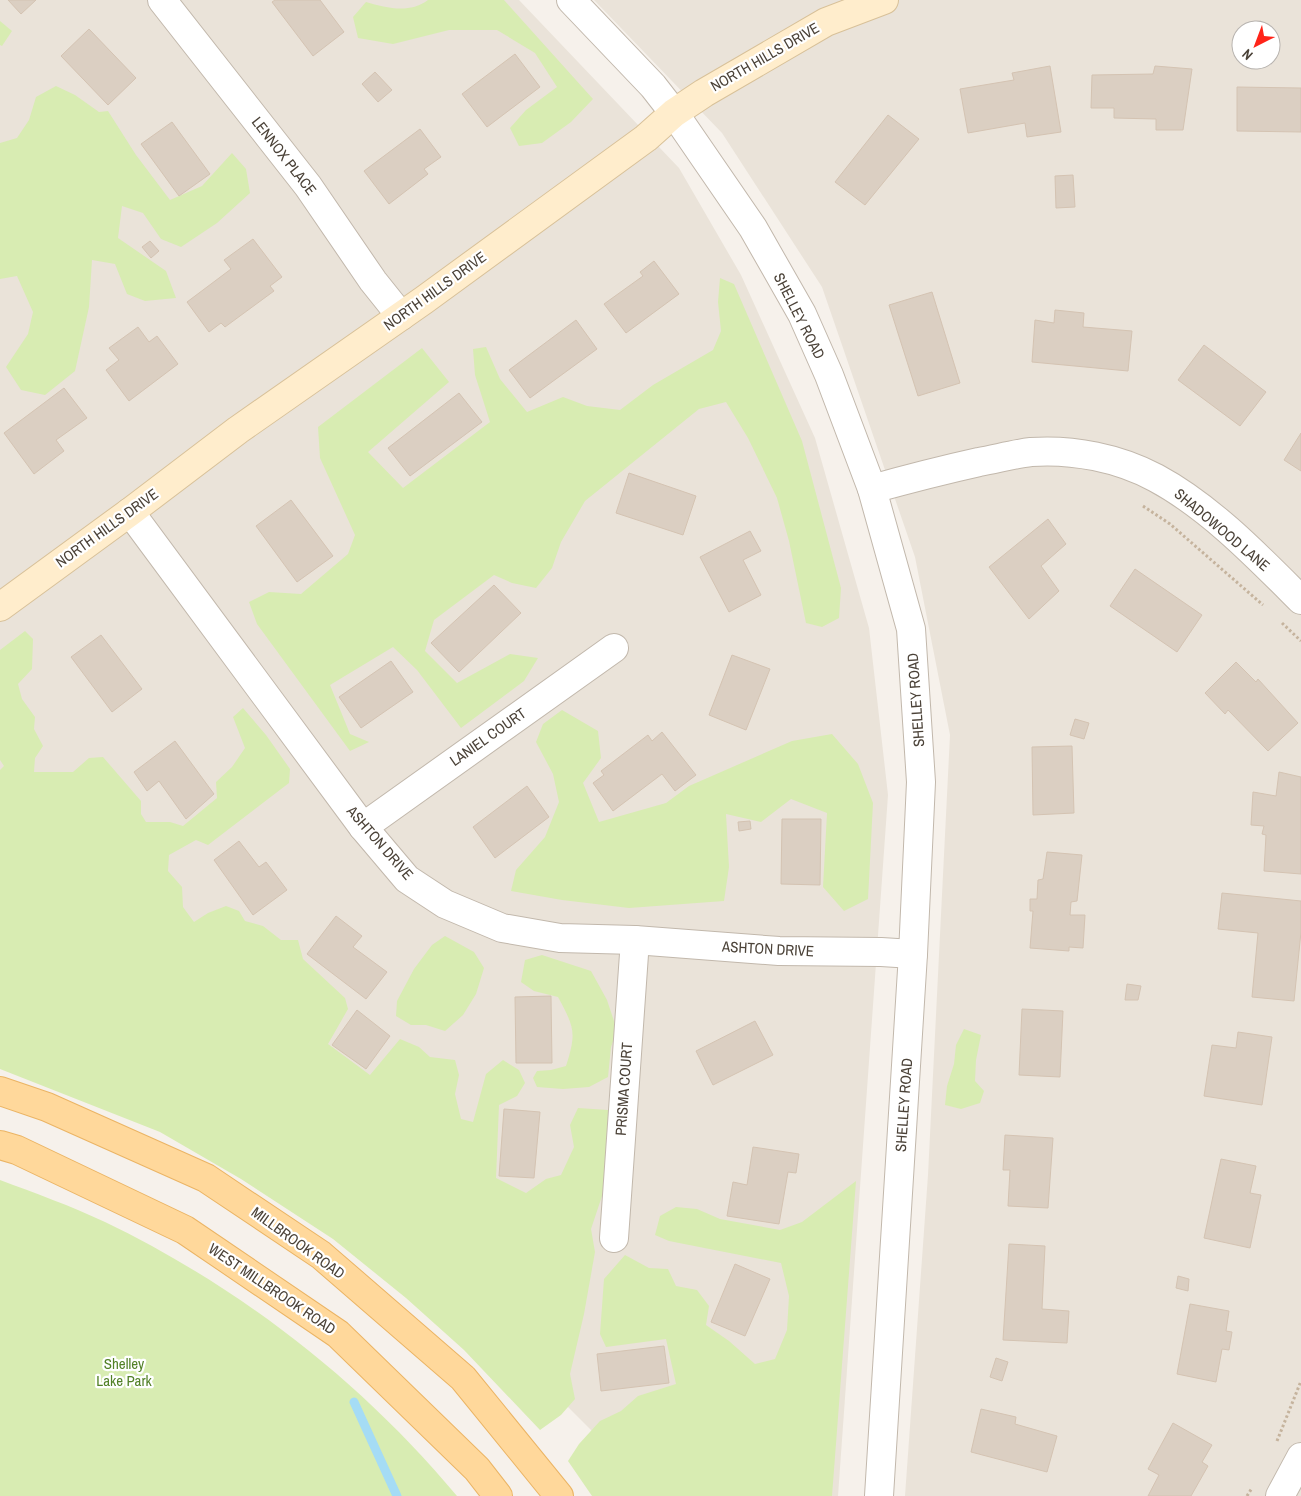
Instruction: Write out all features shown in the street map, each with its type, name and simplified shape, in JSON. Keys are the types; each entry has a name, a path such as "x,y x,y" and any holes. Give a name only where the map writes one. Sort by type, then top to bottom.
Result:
{"main road":[{"name":"NORTH HILLS DRIVE","path":"0,607 238,430 401,316 646,138 674,114 704,93 826,22 884,0"},
{"name":"MILLBROOK ROAD","path":"0,1091 47,1107 206,1178 321,1256 463,1378 559,1496"},
{"name":"WEST MILLBROOK ROAD","path":"0,1145 17,1150 185,1230 338,1334 477,1469 498,1496"}],"street":[{"name":"LENNOX PLACE","path":"162,0 308,186 373,281 401,316"},
{"name":"SHELLEY ROAD","path":"571,0 653,86 674,114 753,228 802,314 829,375 872,488 911,629 921,782 913,954 879,1496"},
{"name":"SHADOWOOD LANE","path":"872,488 1031,452 1061,452 1101,458 1133,468 1156,478 1187,498 1218,523 1301,600"},
{"name":"ASHTON DRIVE","path":"130,512 363,827 407,879 445,904 502,928 560,938 635,940 779,951 913,954"},
{"name":"LANIEL COURT","path":"363,827 614,648"},
{"name":"PRISMA COURT","path":"614,1238 635,940"},
{"path":"1280,1496 1301,1457"}],"path":[{"path":"1137,502 1170,524 1264,607"},
{"path":"1277,619 1301,641"},
{"path":"1276,1442 1301,1381"},
{"path":"1247,1496 1256,1481"}],"shaded area":[{"path":"0,0 519,0 679,168 741,275 815,438 869,628 888,795 838,1496 657,1496 496,1335 206,1094 0,909"},
{"path":"594,0 1301,0 1301,1496 905,1496 928,1175 950,735 915,557 822,287 722,133"}],"green space":[{"path":"428,0 504,0 593,99 571,122 542,143 519,146 510,128 526,110 557,87 535,53 497,30 449,30 393,44 358,38 353,17 366,2 390,8 406,8"},
{"path":"0,21 12,31 2,46 0,45"},
{"path":"56,86 75,95 99,112 108,111 136,155 170,200 202,186 232,153 246,169 250,193 217,223 181,247 161,239 143,213 122,206 118,238 166,271 176,298 145,301 127,294 115,264 92,260 89,307 75,371 45,395 21,390 6,367 28,334 33,312 17,276 0,279 0,143 17,138 29,120 36,97"},
{"path":"720,278 734,284 802,441 841,588 839,618 822,627 806,623 789,541 777,498 748,438 726,402 699,409 585,501 561,542 552,568 536,588 512,583 494,575 434,620 425,651 457,683 510,654 538,658 524,681 461,728 417,670 393,647 330,685 350,734 369,742 350,751 257,624 249,602 269,592 301,594 348,554 355,535 320,458 318,427 422,348 449,382 368,452 403,488 490,422 475,375 473,349 486,347 500,379 527,412 563,397 587,406 620,410 653,385 713,350 721,331 718,302"},
{"path":"25,631 33,639 32,669 18,684 22,699 35,717 34,729 43,746 35,758 34,772 73,772 89,758 103,757 141,801 141,814 146,822 170,822 183,826 217,798 216,782 232,767 245,748 233,717 243,708 266,735 290,769 289,783 208,845 196,840 169,855 168,871 182,887 183,907 194,922 208,913 226,906 239,911 245,921 263,926 281,940 298,940 303,959 345,998 348,1009 328,1044 370,1075 400,1039 419,1047 430,1057 455,1060 459,1075 455,1094 461,1119 473,1122 486,1074 503,1060 519,1070 525,1083 517,1096 499,1105 496,1178 526,1193 546,1179 561,1175 574,1147 570,1125 578,1108 608,1110 611,1125 610,1172 591,1229 595,1252 584,1314 570,1374 575,1399 561,1415 540,1430 464,1350 406,1298 333,1239 241,1179 160,1132 0,1069 0,770 4,766 0,760 0,650"},
{"path":"562,710 598,731 601,758 583,783 599,822 666,803 689,786 792,741 832,734 858,764 873,803 868,899 844,911 823,887 827,813 791,799 761,822 726,814 729,867 724,901 629,908 562,900 511,891 516,870 545,837 559,802 553,774 536,742 543,724"},
{"path":"445,936 474,952 484,968 476,994 463,1015 445,1031 426,1025 411,1025 396,1016 397,1001 414,969 432,945"},
{"path":"542,955 591,971 607,1000 617,1030 611,1047 608,1077 589,1087 563,1089 537,1087 533,1078 537,1071 566,1066 573,1037 568,1016 558,997 534,991 521,982 525,960"},
{"path":"964,1029 981,1035 976,1060 975,1081 984,1091 980,1103 961,1109 945,1105 956,1045"},
{"name":"Shelley Lake Park","path":"0,1180 105,1222 204,1276 251,1307 339,1376 381,1414 457,1496 0,1496"},
{"path":"856,1181 832,1496 592,1496 568,1461 579,1444 600,1421 621,1411 638,1396 676,1384 666,1339 606,1347 600,1334 604,1279 625,1255 649,1268 668,1269 676,1286 697,1290 709,1306 706,1325 729,1341 755,1364 775,1359 787,1330 789,1296 781,1263 669,1241 655,1235 660,1216 676,1207 697,1209 720,1219 780,1230 802,1222"}],"building":[{"path":"8,0 36,0 21,14"},
{"path":"275,0 320,0 344,32 313,56 272,2"},
{"path":"89,29 136,78 108,105 61,56"},
{"path":"515,54 540,87 487,127 462,94"},
{"path":"1050,66 1061,132 1027,137 1025,123 968,133 960,89 1014,80 1012,73"},
{"path":"1155,66 1192,69 1183,130 1156,130 1156,119 1114,118 1114,108 1091,108 1092,75 1153,74"},
{"path":"375,72 392,90 378,102 362,84"},
{"path":"1237,87 1301,88 1301,132 1237,131"},
{"path":"888,115 919,139 865,205 835,182"},
{"path":"172,122 210,174 179,196 141,144"},
{"path":"420,129 441,157 424,169 428,174 389,204 364,171"},
{"path":"1073,175 1075,207 1056,208 1055,176"},
{"path":"253,239 282,277 270,286 274,291 225,327 221,323 209,332 187,302 231,269 224,260"},
{"path":"150,241 159,251 151,258 142,247"},
{"path":"654,261 679,294 626,333 604,304 643,276 640,272"},
{"path":"932,292 960,383 918,396 889,305"},
{"path":"1055,310 1084,313 1083,327 1132,331 1128,371 1032,362 1035,320 1054,323"},
{"path":"576,320 597,349 530,398 509,370"},
{"path":"138,327 149,342 157,336 178,364 129,401 106,370 119,360 109,348"},
{"path":"1204,345 1266,392 1240,426 1178,380"},
{"path":"64,388 87,418 56,440 64,451 34,474 4,433"},
{"path":"459,393 482,422 410,476 388,448"},
{"path":"1301,433 1301,471 1284,460"},
{"path":"629,473 696,496 683,535 616,513"},
{"path":"291,500 333,556 297,582 256,526"},
{"path":"1048,519 1066,544 1041,566 1059,591 1029,619 989,567"},
{"path":"750,531 761,551 743,560 761,595 729,612 700,557"},
{"path":"1135,569 1202,615 1177,652 1110,606"},
{"path":"494,585 521,613 459,672 431,643"},
{"path":"101,635 142,689 112,712 71,657"},
{"path":"732,655 770,669 746,730 709,715"},
{"path":"391,661 413,692 361,728 339,697"},
{"path":"1236,662 1256,682 1258,679 1298,723 1268,751 1228,710 1225,714 1205,693"},
{"path":"1075,719 1089,723 1084,739 1070,735"},
{"path":"662,732 696,775 675,791 662,774 613,811 593,783 604,775 601,771 648,735 652,741"},
{"path":"175,741 214,794 186,819 159,781 147,791 134,772"},
{"path":"1072,746 1074,813 1033,815 1032,747"},
{"path":"1279,772 1301,777 1301,874 1264,871 1266,835 1262,834 1264,826 1251,825 1253,792 1276,796"},
{"path":"527,786 549,817 495,858 473,827"},
{"path":"782,819 821,819 820,885 781,884"},
{"path":"750,821 751,829 739,831 738,822"},
{"path":"239,841 259,867 266,862 287,890 253,915 214,860"},
{"path":"1047,852 1082,855 1077,901 1071,902 1070,915 1085,915 1083,948 1069,947 1069,951 1030,948 1033,911 1030,911 1030,899 1037,899 1038,880 1043,879"},
{"path":"1222,893 1301,901 1301,932 1294,1001 1252,997 1258,933 1218,929"},
{"path":"336,916 362,936 353,947 387,972 366,999 307,954"},
{"path":"1127,984 1141,986 1138,1000 1125,1000"},
{"path":"551,996 552,1063 516,1063 515,997"},
{"path":"1022,1009 1063,1011 1060,1077 1019,1075"},
{"path":"357,1010 390,1036 366,1069 332,1045"},
{"path":"755,1021 773,1055 713,1085 696,1051"},
{"path":"1238,1032 1272,1037 1262,1105 1204,1096 1212,1045 1236,1048"},
{"path":"504,1109 540,1112 534,1178 499,1176"},
{"path":"1005,1135 1053,1138 1048,1208 1008,1206 1010,1170 1003,1170"},
{"path":"753,1147 799,1154 796,1173 788,1172 779,1224 727,1216 733,1182 747,1185"},
{"path":"1221,1159 1256,1166 1250,1193 1261,1195 1250,1248 1204,1238"},
{"path":"1009,1244 1045,1246 1042,1309 1069,1311 1067,1343 1003,1340"},
{"path":"735,1264 770,1279 745,1336 711,1322"},
{"path":"1178,1276 1189,1279 1188,1291 1176,1288"},
{"path":"1190,1304 1229,1311 1226,1331 1232,1332 1229,1350 1222,1349 1216,1382 1177,1374"},
{"path":"664,1346 669,1383 601,1391 597,1354"},
{"path":"996,1358 1008,1362 1002,1381 990,1377"},
{"path":"981,1409 1016,1417 1015,1424 1057,1436 1047,1472 971,1452"},
{"path":"1173,1423 1212,1445 1202,1462 1208,1466 1191,1496 1148,1496 1159,1475 1148,1469"}],"waterway":[{"path":"354,1402 397,1496"}]}
